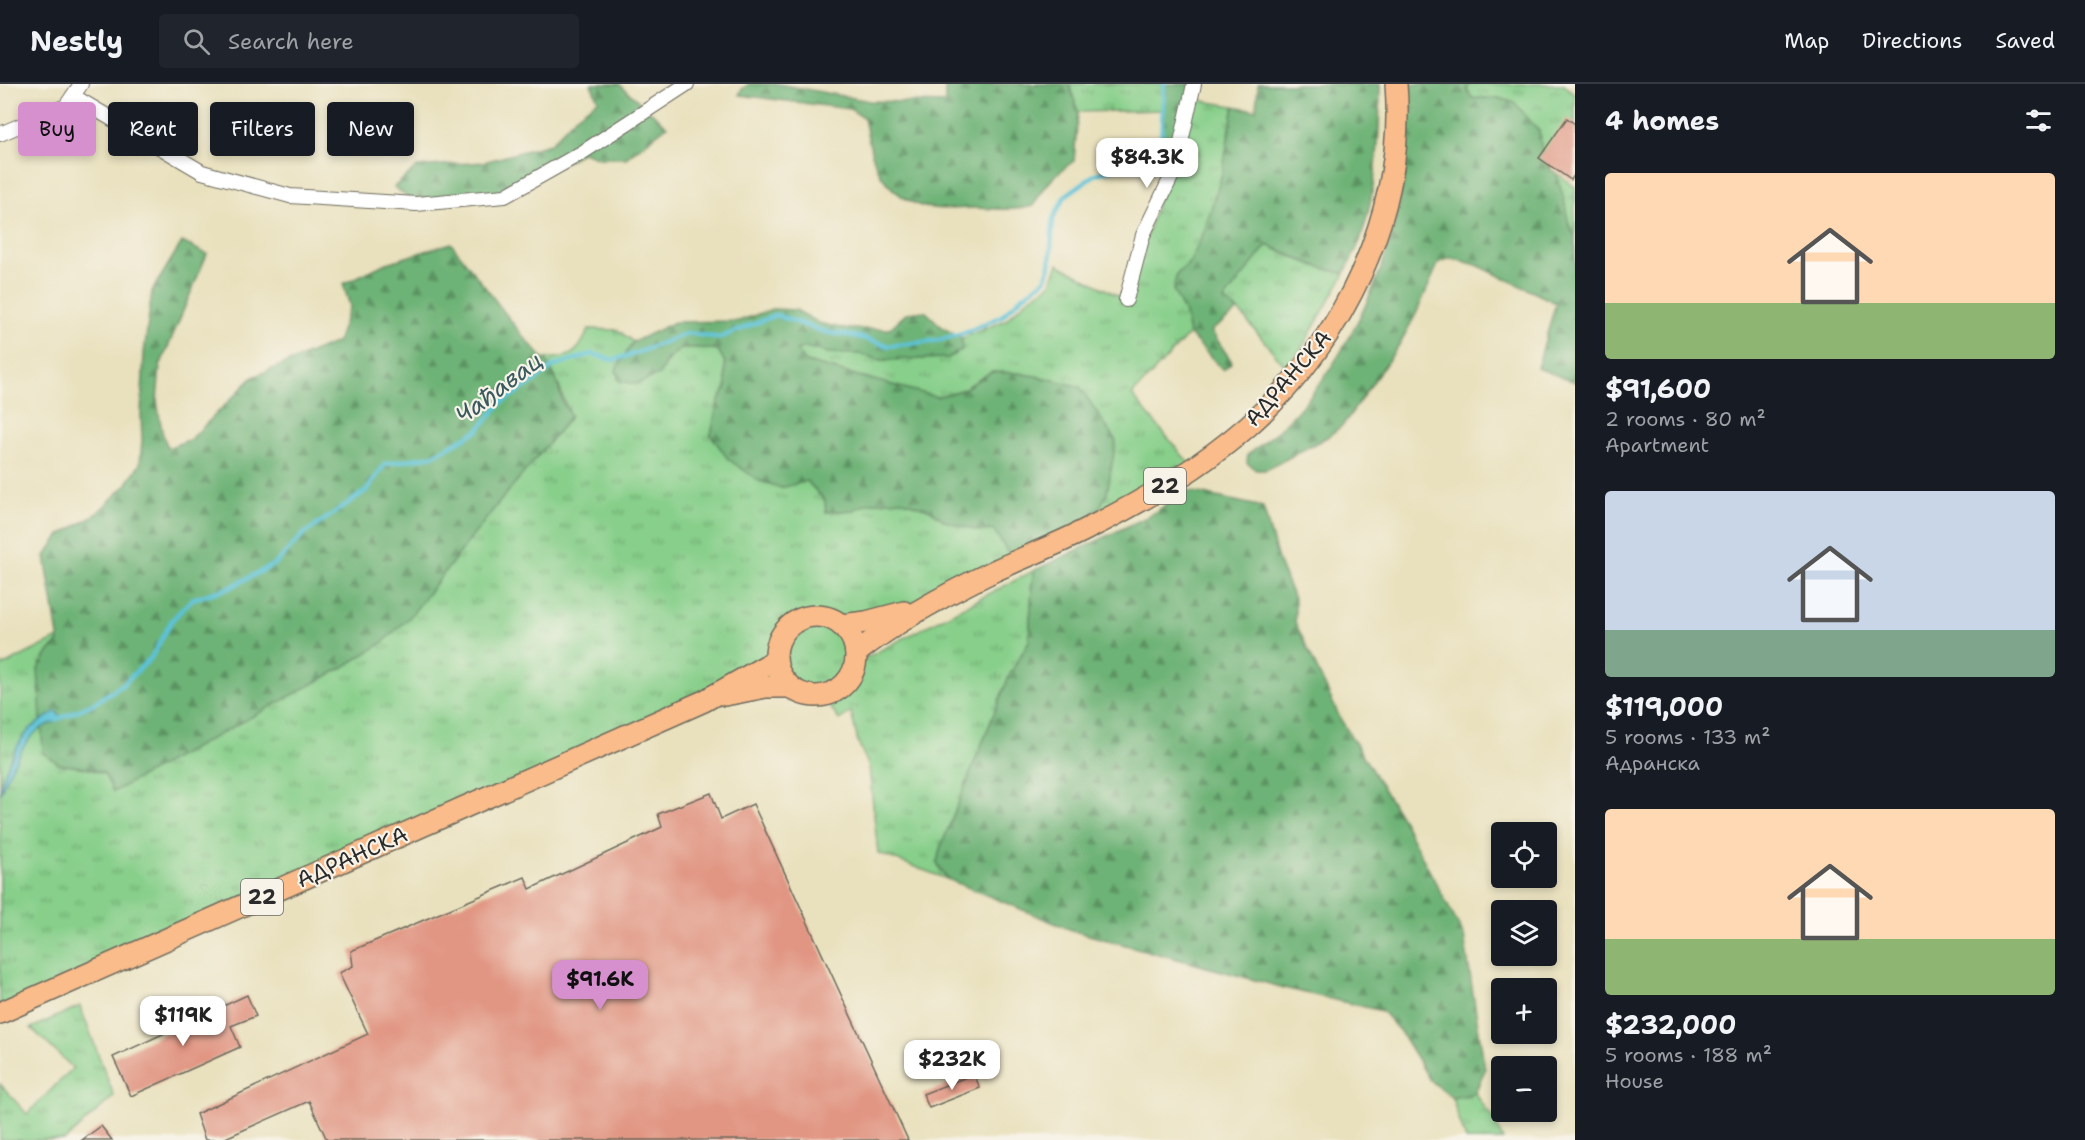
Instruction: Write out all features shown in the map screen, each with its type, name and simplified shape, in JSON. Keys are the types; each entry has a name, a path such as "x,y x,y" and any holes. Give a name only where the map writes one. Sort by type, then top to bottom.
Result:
{"main road":[{"name":"АДРАНСКА","path":"856,653 881,634 928,606 995,570 1088,529 1173,481 1248,426 1284,389 1331,328 1358,282 1374,243 1385,204 1392,165 1396,126 1396,84"},
{"name":"АДРАНСКА","path":"841,625 866,622 928,606"},
{"name":"22","path":"776,660 780,638 786,629 797,621 813,616 823,617 841,625"},
{"path":"841,625 850,634 856,653"},
{"name":"22","path":"790,687 809,696 823,696 835,692 846,684 853,672 856,653"},
{"name":"АДРАНСКА","path":"0,1013 704,701 776,660"},
{"path":"776,660 779,672 790,687"},
{"name":"АДРАНСКА","path":"704,701 756,689 790,687"}],"street":[{"path":"0,134 66,106 81,84"},
{"path":"73,96 202,172 290,196 416,204 505,196 583,152 687,84"},
{"path":"1126,300 1143,235 1175,169 1194,84"}],"green space":[{"path":"591,84 619,84 667,126 626,158 599,158 583,152 505,196 416,204 394,187 417,167 484,162 550,144 575,117 598,100"},
{"path":"749,84 778,84 870,101 945,103 945,84 1069,84 1078,112 1074,161 1050,181 1033,206 1010,209 924,207 903,197 885,181 874,162 864,118 850,109 739,95 742,89"},
{"path":"1069,84 1164,84 1164,110 1078,112"},
{"path":"1164,84 1194,84 1184,130 1161,145"},
{"path":"1258,84 1380,84 1377,160 1362,235 1345,273 1314,265 1267,245 1224,300 1238,311 1211,331 1232,362 1223,370 1189,334 1185,313 1173,290 1177,274 1190,262 1204,232 1222,174 1234,106 1256,110"},
{"path":"1408,84 1470,84 1467,89 1472,98 1499,98 1515,103 1539,131 1542,154 1550,169 1556,173 1569,226 1575,236 1575,382 1537,368 1556,303 1477,265 1451,258 1439,262 1416,314 1399,345 1343,425 1327,437 1266,470 1256,470 1247,463 1248,454 1278,431 1329,371 1368,300 1383,263 1404,176"},
{"path":"1470,84 1563,84 1575,94 1575,130 1550,169 1542,154 1539,131 1499,98 1471,98 1467,89"},
{"path":"1191,99 1234,106 1222,174 1204,232 1190,262 1177,274 1173,290 1185,313 1189,334 1132,395 1193,468 1117,513 1098,511 1107,493 1080,387 1018,373 991,372 962,390 937,397 806,362 796,350 806,346 828,353 860,354 880,360 948,358 962,350 962,338 1006,320 1026,301 1050,285 1058,264 1126,300"},
{"path":"1556,173 1575,187 1575,236 1566,214"},
{"path":"182,242 207,254 160,366 157,401 162,432 168,448 191,439 253,377 337,342 350,306 343,284 384,264 451,243 522,335 547,363 556,378 563,403 571,416 497,505 410,617 381,644 344,667 113,792 104,773 59,764 43,753 38,669 49,651 59,642 45,556 60,535 95,515 126,485 140,464 144,353 152,291"},
{"path":"1267,245 1314,266 1345,273 1300,351 1286,367 1239,311 1223,300"},
{"path":"772,309 796,310 819,323 846,329 889,329 907,313 925,311 943,328 962,338 962,349 948,358 880,360 860,354 828,353 806,347 796,350 806,362 937,397 962,390 991,372 1018,373 1080,387 1116,441 1107,493 1098,511 1117,513 1014,562 994,530 980,531 945,521 929,509 900,500 869,503 853,510 826,512 825,500 807,481 781,488 758,480 728,459 711,435 718,402 726,388 725,362 718,350 683,349 670,357 659,375 637,384 619,381 616,370 633,342 675,322 739,321"},
{"path":"589,329 618,330 633,342 616,370 659,375 670,357 682,349 718,350 725,362 726,388 718,402 711,435 781,488 806,480 825,501 826,512 853,510 869,503 900,500 929,509 945,521 980,531 994,530 1014,562 855,647 843,629 828,619 812,617 797,621 785,631 778,646 778,664 786,684 733,693 0,1010 0,667 58,638 59,642 49,651 59,764 86,768 105,774 497,505 571,416 553,373 544,360 573,353"},
{"path":"1189,491 1263,507 1279,563 1295,601 1295,622 1341,720 1402,819 1464,936 1485,1070 1475,1093 1452,1098 1430,1080 1401,1033 1382,1011 1288,989 1074,931 947,879 937,863 940,849 1009,676 1029,641 1033,571 1147,517"},
{"path":"1033,571 1029,641 1009,676 940,849 937,863 947,879 878,853 869,767 858,742 851,712 839,720 823,696 844,684 856,663"},
{"path":"810,624 822,624 839,633 846,644 848,656 846,668 839,679 822,688 810,688 798,683 789,674 784,662 784,650 789,638 798,629"},
{"path":"80,1006 114,1096 65,1140 0,1140 0,1084 27,1114 73,1068 31,1028"},
{"path":"1475,1093 1491,1116 1491,1122 1495,1122 1503,1140 1466,1140 1452,1098"}],"water":[{"path":"56,711 62,719 40,729 27,741 16,758 0,794 6,770 24,736 35,725"}],"building":[{"path":"1567,118 1575,124 1575,174 1571,180 1539,158"},
{"path":"711,793 721,819 753,804 908,1140 327,1140 309,1101 221,1140 205,1140 196,1114 368,1034 339,973 353,966 351,951 525,877 530,889 662,827 658,814"},
{"path":"247,995 256,1016 231,1026 240,1047 131,1096 113,1057"},
{"path":"974,1074 980,1088 929,1108 923,1094"},
{"path":"101,1126 112,1140 82,1140"}],"waterway":[{"name":"Чађавац","path":"56,720 93,704 122,685 151,658 172,620 192,599 229,588 275,564 304,534 367,490 385,464 432,456 477,431 502,402 554,366 592,354 613,360 688,333 719,338 776,315 825,332 859,337 889,346 940,340 969,331 1002,316 1045,280 1050,266 1053,219 1065,196 1096,174 1145,160 1161,145 1164,84"}]}
